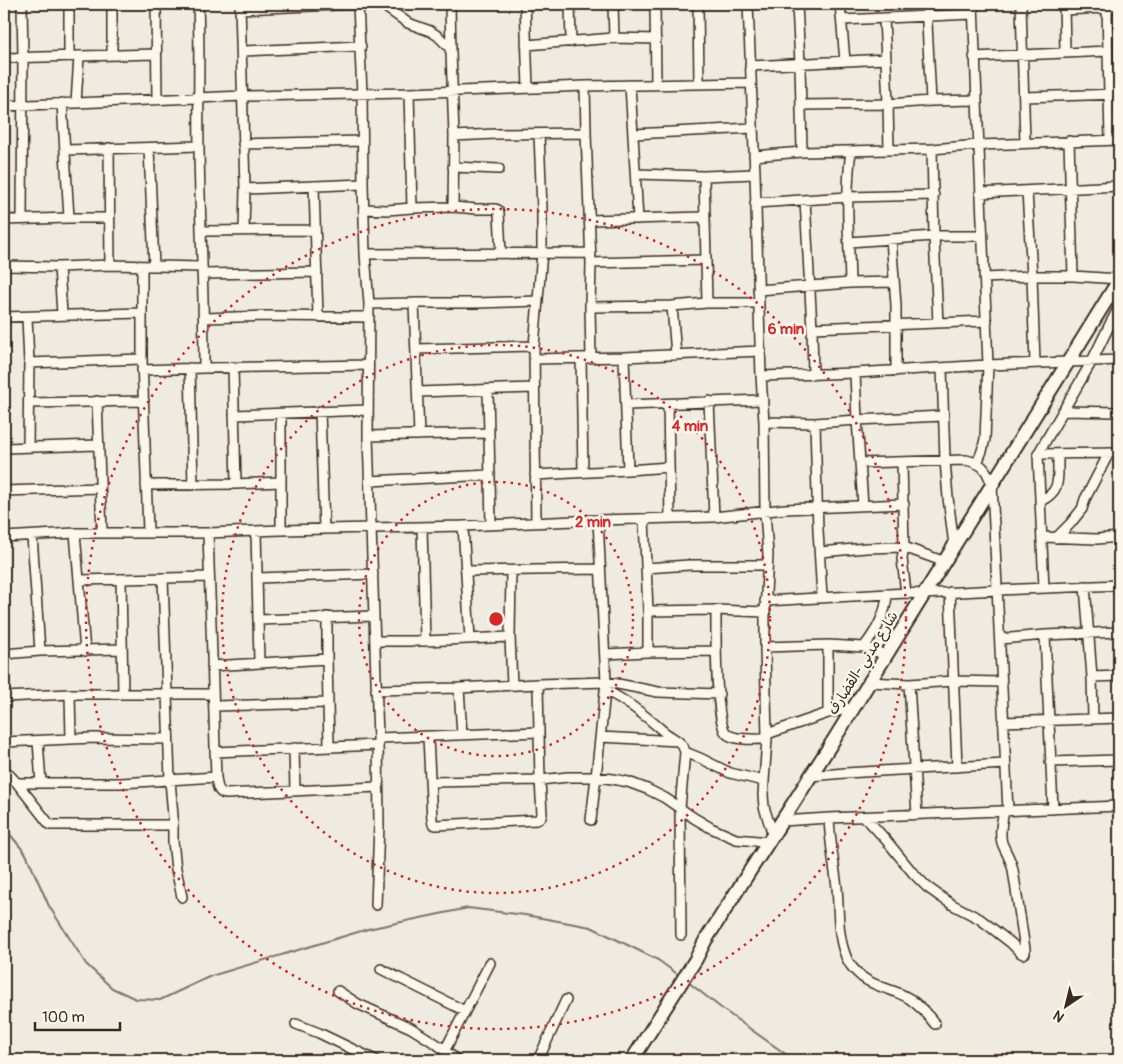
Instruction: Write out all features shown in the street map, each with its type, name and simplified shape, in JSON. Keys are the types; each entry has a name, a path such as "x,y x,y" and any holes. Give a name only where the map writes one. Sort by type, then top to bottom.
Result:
{"highway":[{"name":"شارع مدني -القضارف","path":"632,1060 923,594 945,562 1119,280"}],"street":[{"path":"22,4 22,220"},
{"path":"68,56 69,4"},
{"path":"112,4 112,54"},
{"path":"156,4 156,100"},
{"path":"198,4 204,368"},
{"path":"244,230 245,189 240,6 358,4 361,46 365,254 369,304 368,436 378,741 379,825 376,905"},
{"path":"382,4 408,23 438,36 449,47 451,52"},
{"path":"450,4 454,136 453,207"},
{"path":"525,4 528,88"},
{"path":"570,4 571,42"},
{"path":"613,4 614,38"},
{"path":"655,4 656,84"},
{"path":"698,4 699,83"},
{"path":"430,782 596,777 628,782 665,798 710,828 736,839 771,839 763,795 767,736 764,647 768,555 748,4"},
{"path":"797,4 802,152"},
{"path":"840,4 845,61"},
{"path":"926,4 931,100"},
{"path":"972,4 988,365 984,439 977,463"},
{"path":"1021,4 1025,143"},
{"path":"1065,52 1064,7 1119,7"},
{"path":"754,156 802,152 932,149 979,145 1115,140 1110,94 1108,8"},
{"path":"842,20 973,14"},
{"path":"884,18 889,150"},
{"path":"526,45 614,38 656,38"},
{"path":"242,51 361,46"},
{"path":"974,57 1108,51"},
{"path":"4,58 156,54"},
{"path":"76,103 79,56"},
{"path":"750,66 886,58"},
{"path":"4,106 243,96 751,83"},
{"path":"630,85 638,219"},
{"path":"585,86 591,258 591,358"},
{"path":"409,93 412,208"},
{"path":"1024,97 1119,94"},
{"path":"801,105 976,100"},
{"path":"62,103 69,218"},
{"path":"633,134 753,128"},
{"path":"454,136 586,133"},
{"path":"536,522 534,346 542,253 538,134"},
{"path":"243,144 362,141"},
{"path":"1069,141 1072,276"},
{"path":"66,150 199,146"},
{"path":"109,148 110,265"},
{"path":"149,148 154,266"},
{"path":"932,149 938,323"},
{"path":"850,151 848,172 850,283"},
{"path":"453,167 499,169"},
{"path":"636,174 704,176 755,174"},
{"path":"704,176 707,303"},
{"path":"245,189 363,184"},
{"path":"314,186 318,317"},
{"path":"980,193 1119,186"},
{"path":"1028,191 1035,364"},
{"path":"756,203 848,197 934,195"},
{"path":"805,200 813,375"},
{"path":"364,209 387,210 453,207 495,209 498,210 499,214 501,253"},
{"path":"590,220 705,217"},
{"path":"4,220 109,218"},
{"path":"202,231 315,230"},
{"path":"849,242 872,242 934,236 982,236"},
{"path":"891,239 896,305 896,371"},
{"path":"365,254 542,253 591,258 705,260"},
{"path":"4,266 59,267 110,265 202,270 317,272"},
{"path":"142,266 142,370 148,532"},
{"path":"59,267 62,314"},
{"path":"984,278 1072,276 1119,280"},
{"path":"758,290 850,283 894,282"},
{"path":"369,304 538,301"},
{"path":"414,302 419,435"},
{"path":"590,307 759,303"},
{"path":"672,306 676,355"},
{"path":"1044,588 1038,454 1092,361 1119,307"},
{"path":"4,317 141,313"},
{"path":"27,316 29,363 28,447"},
{"path":"204,318 369,316"},
{"path":"812,328 987,322"},
{"path":"416,348 534,346"},
{"path":"534,359 761,351"},
{"path":"624,357 628,470"},
{"path":"580,358 583,472"},
{"path":"29,363 142,359"},
{"path":"761,376 1119,360"},
{"path":"142,370 368,365"},
{"path":"233,367 236,484"},
{"path":"190,368 193,485"},
{"path":"942,368 945,460 954,545"},
{"path":"855,373 862,505"},
{"path":"418,392 534,388"},
{"path":"488,390 491,524"},
{"path":"626,406 762,400"},
{"path":"98,401 102,532"},
{"path":"29,403 144,401"},
{"path":"709,401 714,517"},
{"path":"668,404 670,518"},
{"path":"234,415 368,410"},
{"path":"320,411 324,529"},
{"path":"1062,411 1119,412"},
{"path":"281,414 281,530"},
{"path":"764,422 815,423 943,416"},
{"path":"815,423 822,597"},
{"path":"368,436 489,433"},
{"path":"4,448 98,445"},
{"path":"1056,538 1082,509 1085,499 1109,453"},
{"path":"1038,454 1119,453"},
{"path":"1041,501 1047,498 1056,488 1058,480 1058,455"},
{"path":"860,463 966,460 984,467 988,473 992,485 1005,764 1006,811 1000,833 1002,843 1011,860 1025,953 1021,953 980,919 941,898 927,887 865,817"},
{"path":"902,462 904,504 904,547 902,559 906,593"},
{"path":"535,474 669,467"},
{"path":"370,481 490,475"},
{"path":"146,485 280,482"},
{"path":"4,491 100,488"},
{"path":"4,537 102,532 208,533 714,517 785,509 904,504"},
{"path":"644,519 648,652"},
{"path":"591,820 605,686 598,520"},
{"path":"463,526 470,639"},
{"path":"422,527 425,641"},
{"path":"256,531 259,662"},
{"path":"75,533 85,651"},
{"path":"208,533 216,776 218,788 222,794 378,787"},
{"path":"32,536 40,651"},
{"path":"1042,537 1097,539 1119,537"},
{"path":"820,552 904,547 945,562"},
{"path":"646,568 706,565 767,565"},
{"path":"466,571 600,569"},
{"path":"511,570 510,637 512,685"},
{"path":"257,578 373,574"},
{"path":"79,580 209,577"},
{"path":"163,578 170,780 176,869 182,897"},
{"path":"121,579 123,694"},
{"path":"765,600 1119,584"},
{"path":"1085,586 1093,719"},
{"path":"950,592 957,768"},
{"path":"864,647 885,610 887,594"},
{"path":"648,611 716,610 765,612"},
{"path":"716,610 718,694 722,726 731,737 767,736 828,713 852,708"},
{"path":"258,620 374,616"},
{"path":"326,617 329,746"},
{"path":"1000,639 1119,632"},
{"path":"1045,635 1053,809"},
{"path":"375,641 510,637"},
{"path":"828,645 828,713"},
{"path":"764,647 828,645 864,647 886,655"},
{"path":"4,654 40,651 122,650"},
{"path":"605,654 716,651"},
{"path":"212,666 326,659"},
{"path":"1092,678 1119,676"},
{"path":"869,682 909,684 1001,682"},
{"path":"376,690 538,684 605,686 618,684 658,692 718,694"},
{"path":"428,736 433,824 538,820 542,814 538,684"},
{"path":"909,684 917,815"},
{"path":"605,686 653,721 684,748 680,808 681,935"},
{"path":"460,688 462,735"},
{"path":"4,697 70,694 213,694"},
{"path":"70,694 71,740"},
{"path":"214,706 328,702"},
{"path":"1003,722 1119,718"},
{"path":"215,752 329,746 428,736 539,732"},
{"path":"600,737 678,741"},
{"path":"4,742 102,738 168,739"},
{"path":"38,741 41,783"},
{"path":"294,748 295,791"},
{"path":"685,752 730,772 764,781"},
{"path":"1050,762 1119,760"},
{"path":"810,776 1005,764"},
{"path":"4,769 50,825 173,825"},
{"path":"17,783 121,783 216,776"},
{"path":"782,821 1119,806"},
{"path":"829,818 831,855 837,887 842,943 847,960 853,970 862,978 911,1000 935,1024"},
{"path":"445,1050 490,963"},
{"path":"380,969 465,1011"},
{"path":"338,991 358,1004 411,1028 438,1044 457,1060"},
{"path":"538,1060 566,1000"},
{"path":"296,1024 374,1060"}],"waterway":[{"path":"4,827 26,854 49,906 86,964 112,988 136,999 160,1000 211,976 368,929 468,908 525,915 591,927 658,960 680,976"},
{"path":"688,982 794,1060"}]}
